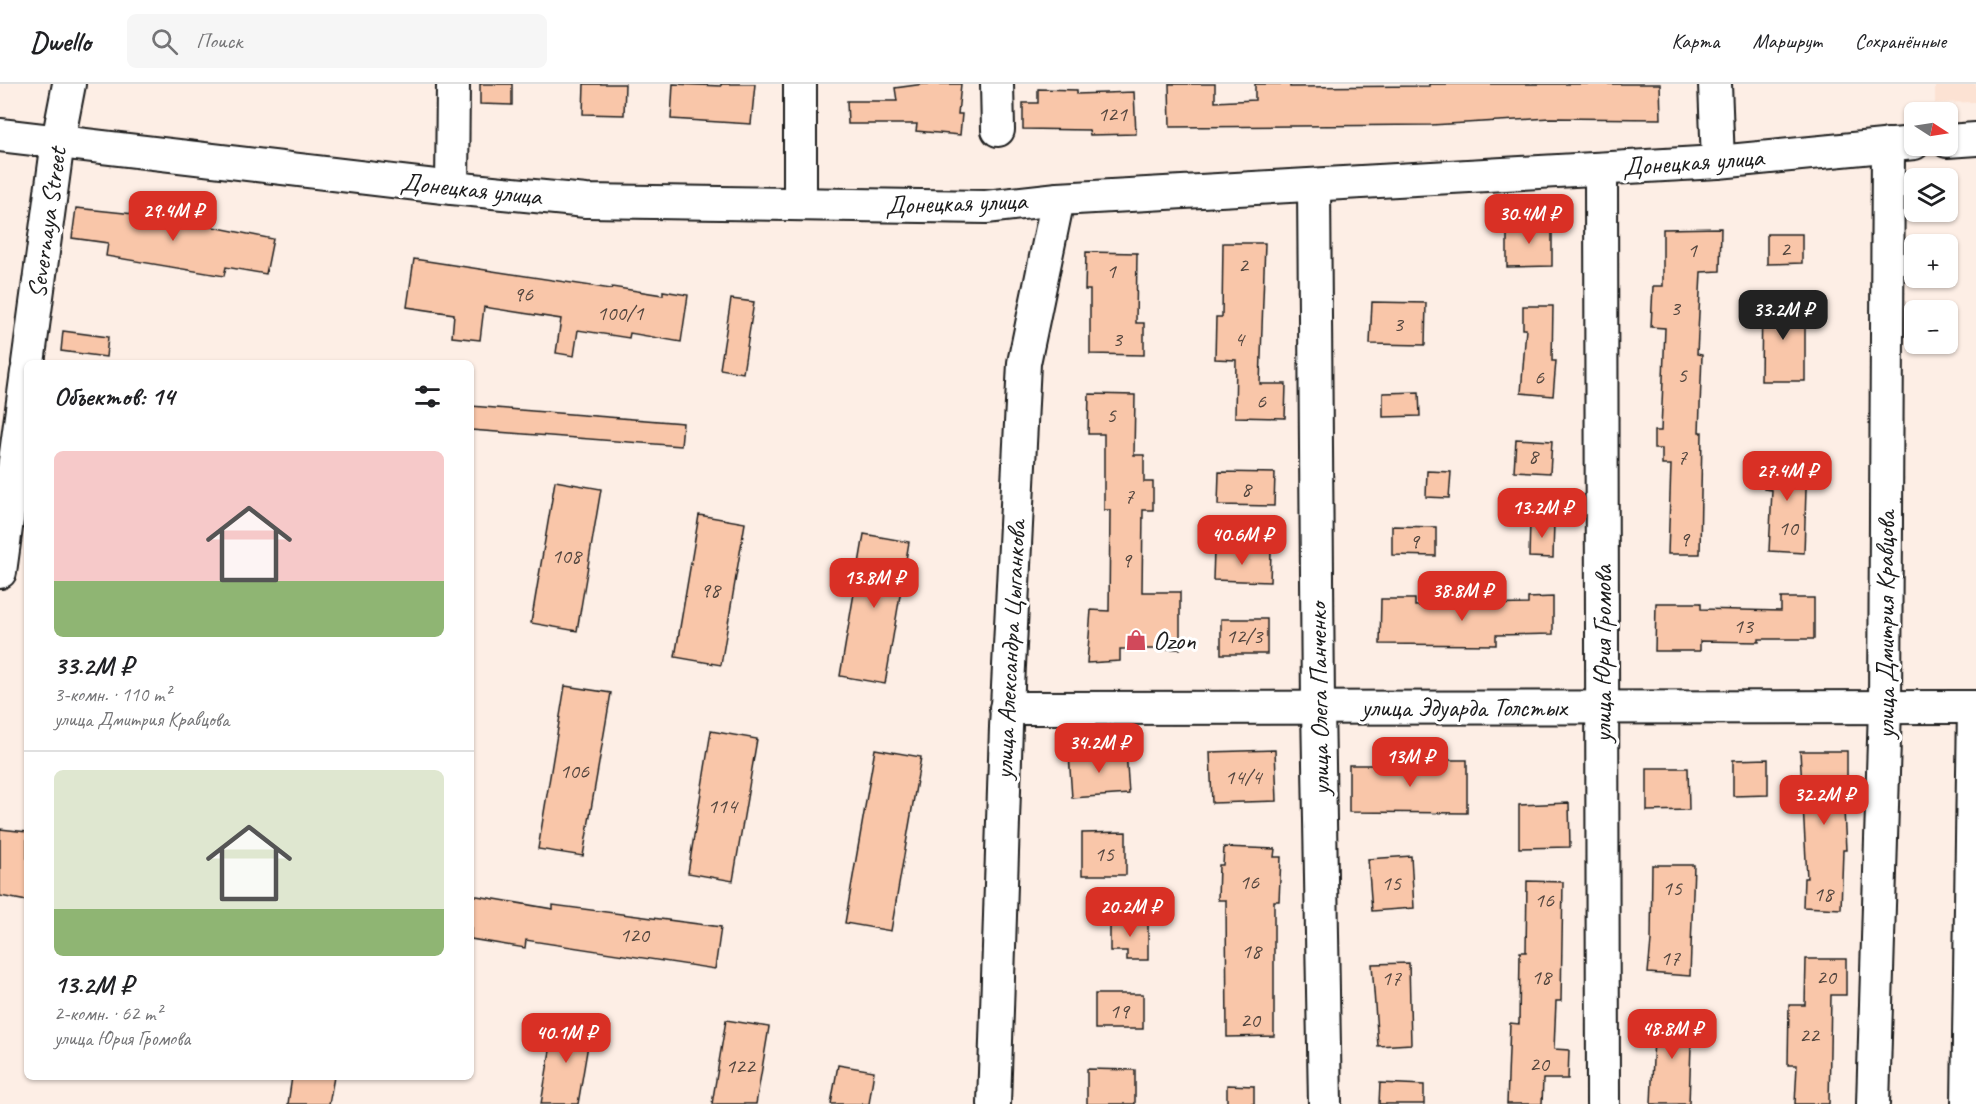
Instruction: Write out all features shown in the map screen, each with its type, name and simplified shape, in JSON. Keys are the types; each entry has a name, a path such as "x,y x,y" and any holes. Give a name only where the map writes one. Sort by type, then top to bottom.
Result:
{"street":[{"name":"Severnaya Street","path":"28,360 58,141 69,84"},
{"path":"452,188 453,84"},
{"path":"800,84 801,204"},
{"path":"997,84 998,130"},
{"path":"1715,84 1718,162"},
{"name":"Донецкая улица","path":"0,135 452,188 586,201 986,207 1058,199 1718,162 1901,144"},
{"path":"1958,140 1976,139"},
{"name":"улица Дмитрия Кравцова","path":"1873,1104 1901,144"},
{"name":"улица Юрия Громова","path":"1601,169 1603,1104"},
{"name":"улица Олега Панченко","path":"1314,186 1318,707 1325,1104"},
{"name":"улица Александра Цыганкова","path":"994,1104 1006,708 1024,363 1058,199"},
{"path":"0,572 24,394"},
{"name":"улица Эдуарда Толстых","path":"1006,708 1975,708"},
{"path":"1968,1104 1975,708"}],"shaded area":[{"path":"1935,84 1976,84 1976,102 1935,102"}],"building":[{"path":"480,84 512,84 512,105 480,104"},
{"path":"584,84 625,84 624,115 583,114"},
{"path":"673,84 721,86 721,84 755,84 751,124 671,119"},
{"path":"924,84 961,84 958,114 962,114 960,135 916,131 917,124 848,124 847,101 897,101 895,88"},
{"path":"1169,84 1215,84 1215,102 1255,100 1255,84 1290,84 1290,87 1429,86 1429,84 1660,84 1661,119 1550,118 1431,125 1170,127"},
{"path":"1038,89 1077,90 1077,94 1134,92 1136,134 1090,135 1089,130 1023,129 1023,103 1038,103"},
{"path":"76,208 163,217 273,239 266,274 226,267 224,276 106,256 108,243 72,238"},
{"path":"1507,223 1552,223 1552,266 1507,267"},
{"path":"1721,228 1720,271 1701,272 1697,354 1702,355 1699,432 1702,432 1700,554 1668,554 1671,465 1662,465 1662,449 1654,449 1654,431 1661,431 1665,328 1651,327 1653,286 1663,286 1663,229"},
{"path":"1767,234 1802,234 1802,263 1767,264"},
{"path":"1223,243 1265,243 1260,384 1286,384 1285,418 1235,417 1236,360 1215,359 1216,317 1222,317"},
{"path":"1086,252 1137,253 1136,323 1144,323 1144,355 1090,354 1090,290 1085,290"},
{"path":"414,259 611,289 612,287 663,295 663,291 688,295 681,342 630,333 629,338 578,330 574,356 556,353 561,319 484,307 480,340 452,337 454,314 407,307"},
{"path":"731,299 754,302 743,373 720,369"},
{"path":"1762,300 1805,300 1805,381 1761,381"},
{"path":"1372,302 1426,303 1425,345 1370,344"},
{"path":"1523,306 1553,306 1552,361 1556,361 1553,396 1521,393 1526,329 1523,329"},
{"path":"63,331 108,337 106,357 61,351"},
{"path":"1419,392 1420,416 1383,417 1383,393"},
{"path":"1089,394 1135,395 1134,455 1144,455 1144,482 1153,482 1153,510 1143,510 1142,592 1180,592 1180,649 1120,649 1120,661 1087,663 1091,610 1109,611 1110,510 1104,510 1104,434 1088,434"},
{"path":"474,406 683,423 681,446 474,430"},
{"path":"1516,439 1552,441 1550,473 1514,471"},
{"path":"1766,455 1807,458 1804,553 1769,551 1772,490 1764,489"},
{"path":"1427,471 1451,472 1449,498 1426,497"},
{"path":"1219,472 1275,473 1274,506 1218,505"},
{"path":"555,481 601,489 577,631 531,623"},
{"path":"699,515 745,523 721,665 675,657"},
{"path":"1530,520 1554,521 1553,558 1529,557"},
{"path":"1392,526 1436,527 1436,556 1392,555"},
{"path":"864,534 909,542 885,684 840,676"},
{"path":"1214,550 1271,552 1270,582 1213,580"},
{"path":"1553,597 1553,634 1496,635 1496,645 1380,644 1381,599 1415,599 1415,606 1528,604 1528,598"},
{"path":"1781,598 1814,598 1814,639 1759,639 1759,642 1700,641 1700,651 1655,651 1656,603 1701,603 1701,609 1781,611"},
{"path":"1221,619 1267,619 1267,654 1221,654"},
{"path":"565,686 611,693 583,856 538,849"},
{"path":"711,731 757,739 733,881 688,873"},
{"path":"875,749 921,757 891,931 845,923"},
{"path":"1275,750 1277,801 1212,803 1210,752"},
{"path":"1126,751 1129,794 1072,798 1069,754"},
{"path":"1800,751 1847,751 1847,790 1843,790 1846,850 1843,850 1841,909 1803,907 1804,878 1807,878"},
{"path":"1768,759 1768,795 1733,796 1733,760"},
{"path":"1422,760 1467,760 1467,813 1349,812 1349,765 1422,765"},
{"path":"1647,768 1688,768 1689,810 1647,811"},
{"path":"1569,803 1570,847 1519,848 1519,805"},
{"path":"0,829 24,832 24,900 0,896"},
{"path":"1126,832 1126,875 1082,875 1082,833"},
{"path":"1224,847 1275,849 1274,857 1281,857 1279,901 1274,901 1274,1036 1227,1037 1226,900 1218,900 1219,865 1223,865"},
{"path":"1411,856 1414,908 1372,911 1368,859"},
{"path":"1652,865 1694,865 1690,976 1648,973 1651,941"},
{"path":"1527,881 1563,882 1561,1001 1556,1001 1554,1049 1569,1050 1568,1079 1543,1079 1542,1104 1507,1104 1510,1023 1519,1024 1520,952 1526,952"},
{"path":"474,896 553,909 553,905 721,927 715,969 526,940 525,948 474,940"},
{"path":"1110,920 1148,920 1148,960 1127,960 1127,951 1110,951"},
{"path":"1806,959 1846,959 1846,995 1831,995 1829,1104 1795,1104 1797,1065 1788,1065 1789,1005 1805,1005"},
{"path":"1409,963 1411,1044 1378,1046 1372,964"},
{"path":"1095,994 1143,994 1143,1029 1095,1029"},
{"path":"1655,1015 1692,1016 1689,1104 1651,1104"},
{"path":"726,1020 769,1027 756,1104 712,1104"},
{"path":"555,1021 591,1027 578,1104 541,1104"},
{"path":"838,1065 874,1071 869,1104 831,1104"},
{"path":"1087,1069 1135,1070 1135,1104 1087,1104"},
{"path":"292,1080 333,1080 329,1104 288,1104"},
{"path":"1380,1083 1424,1085 1424,1104 1379,1104"},
{"path":"1227,1085 1254,1086 1254,1104 1227,1104"}],"place":[{"name":"Ozon","path":"1136,640"}]}
